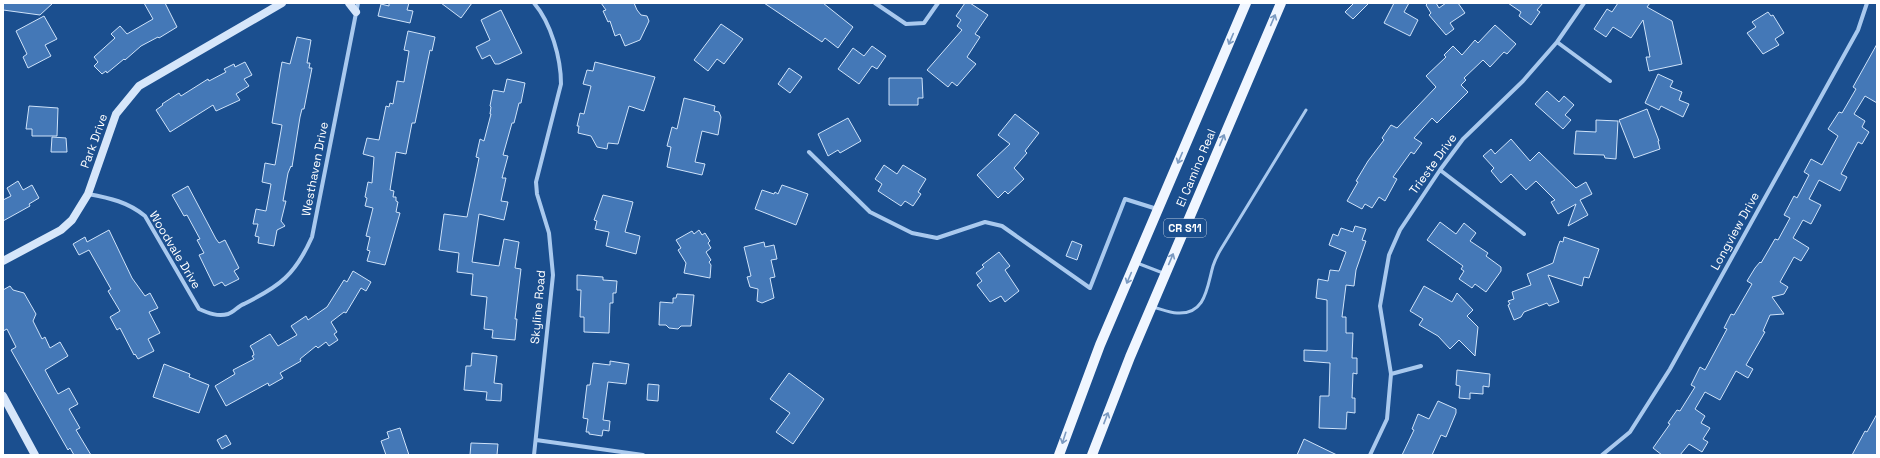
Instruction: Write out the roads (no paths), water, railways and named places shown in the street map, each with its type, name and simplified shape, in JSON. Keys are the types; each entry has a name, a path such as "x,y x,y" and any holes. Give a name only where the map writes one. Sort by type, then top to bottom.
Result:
{"main road":[{"name":"El Camino Real","path":"1059,455 1100,345 1246,3"},
{"name":"El Camino Real","path":"1092,455 1130,357 1281,3"}],"street":[{"name":"Park Drive","path":"5,259 61,230 72,220 88,194 116,114 139,86 282,3"},
{"path":"348,3 356,12"},
{"name":"Westhaven Drive","path":"239,306 270,291 285,280 304,256 312,237 358,3"},
{"name":"Skyline Road","path":"534,3 551,32 561,78 561,84 536,182 536,194 549,233 553,274 534,455"},
{"path":"875,3 906,24 924,23 938,3"},
{"name":"Trieste Drive","path":"1370,455 1387,419 1391,374 1380,306 1389,255 1400,230 1440,170 1463,139 1523,81 1557,42 1584,3"},
{"name":"Longview Drive","path":"1602,455 1630,432 1670,369 1858,30 1867,3"},
{"path":"1557,42 1610,81"},
{"path":"809,152 870,212 912,232 936,238 985,222 1002,226 1090,288 1125,199 1158,209"},
{"path":"1440,170 1524,234"},
{"name":"Woodvale Drive","path":"88,194 114,199 134,208 145,216 199,309 210,315 228,314 239,306"},
{"path":"1391,374 1421,366"},
{"path":"3,396 35,455"},
{"path":"536,440 643,455"}],"lane":[{"path":"1151,307 1177,313 1187,312 1198,308 1205,299 1214,264 1221,249 1306,110"},
{"path":"1135,262 1165,274"}]}
